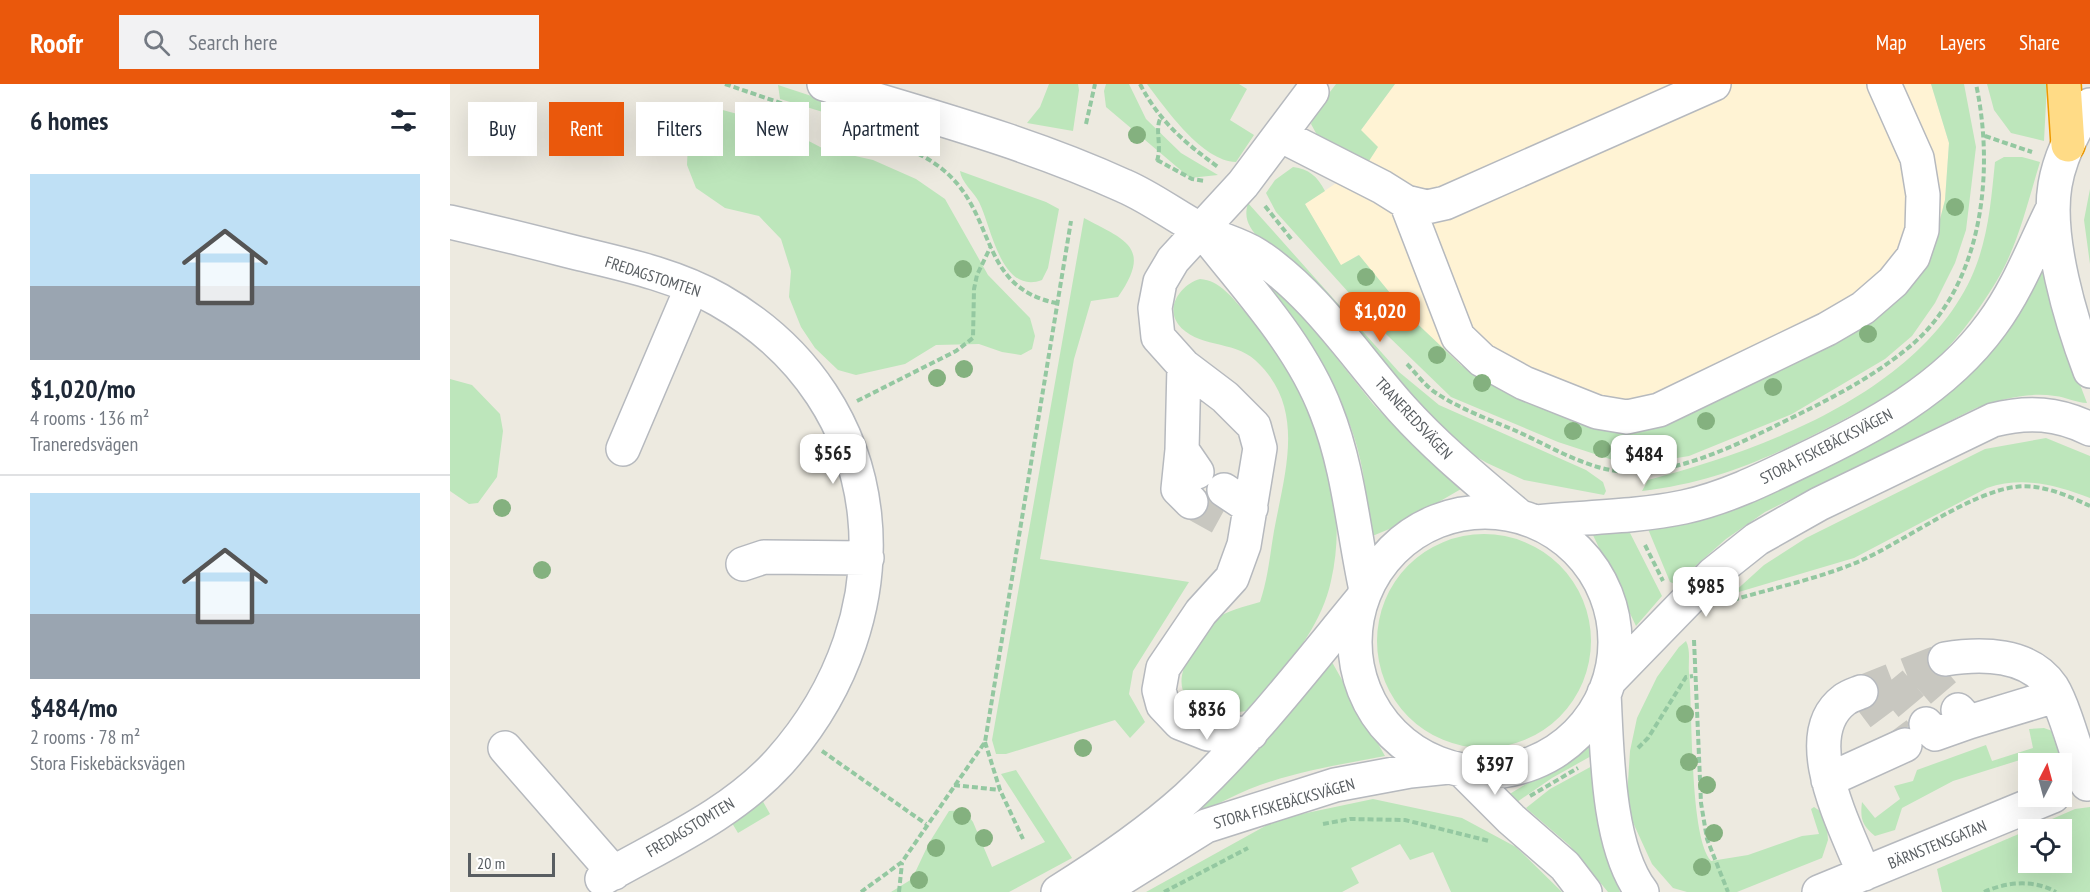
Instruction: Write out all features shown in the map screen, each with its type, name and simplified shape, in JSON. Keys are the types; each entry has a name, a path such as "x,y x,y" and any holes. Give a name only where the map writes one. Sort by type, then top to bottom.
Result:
{"highway":[{"path":"2064,84 2068,145"}],"street":[{"name":"TRANEREDSVÄGEN","path":"824,84 1004,140 1098,174 1156,201 1202,231 1256,254 1287,280 1321,314 1403,410 1456,462 1527,519"},
{"path":"1280,135 1382,187 1406,202 1427,207 1445,203 1714,84"},
{"path":"1406,202 1458,337 1482,360 1524,383 1597,412 1626,417 1659,410 1827,329 1863,308 1893,282 1913,257 1922,230 1923,195 1917,158 1884,84"},
{"path":"1251,733 1208,734 1180,723 1163,705 1159,690 1163,668 1201,612 1232,578 1236,512 1260,448 1254,426 1225,397 1184,366 1158,337 1155,308 1160,282 1173,260 1244,184 1312,92"},
{"path":"2090,105 2068,145 2057,176 2053,208 2063,280 2090,371"},
{"name":"STORA FISKEBÄCKSVÄGEN","path":"1527,519 1635,513 1681,507 1729,493 1842,442 1912,401 1944,376 1973,348 1994,323 2053,208"},
{"name":"FREDAGSTOMTEN","path":"450,222 629,266 692,287 751,320 781,345 805,371 832,414 846,443 861,487 867,558 862,605 850,647 828,693 800,735 777,763 727,808 608,876 505,748"},
{"name":"TRANEREDSVÄGEN","path":"1202,231 1280,330 1326,410 1346,473 1364,594"},
{"path":"623,449 692,287"},
{"path":"1184,366 1190,475"},
{"path":"1607,687 1713,574 1778,525 1981,425 2005,417 2030,414 2059,417 2090,429"},
{"path":"1058,892 1115,856 1186,799 1251,733 1364,594 1388,555 1420,529 1438,520 1478,512 1527,519 1566,540 1579,552 1603,587 1615,630 1613,664 1607,687 1608,756 1614,818 1634,882 1642,892"},
{"path":"743,564 764,557 867,558"},
{"path":"1364,594 1355,633 1358,669 1370,702 1390,731 1418,753 1456,768 1565,866 1585,892"},
{"path":"1945,659 1968,655 2016,661 2036,672 2050,685 2055,696 2079,787"},
{"name":"STORA FISKEBÄCKSVÄGEN","path":"1100,892 1206,826 1335,785 1410,771 1456,768 1506,770 1546,756 1581,730 1607,687"},
{"path":"1862,692 1844,700 1832,715 1824,745 1828,780 1864,874"},
{"path":"1828,780 1916,735 1964,716 2055,696"},
{"name":"BÄRNSTENSGATAN","path":"1820,892 2026,807"}],"path":[{"path":"725,84 816,115"},
{"path":"1086,124 1095,84"},
{"path":"1140,84 1160,119 1173,132 1227,173"},
{"path":"1153,167 1161,147 1158,125 1160,119"},
{"path":"1985,136 2036,153"},
{"path":"923,156 952,178 970,202 990,248 1012,282 1037,299 1056,303"},
{"path":"1157,160 1192,179 1214,180"},
{"path":"1259,197 1298,247"},
{"path":"1023,839 1000,790 985,742 1071,221"},
{"path":"832,414 910,372 956,351 973,338 974,289 977,275 990,248"},
{"path":"1401,357 1434,392 1463,407 1593,465 1630,472 1639,533 1678,610 1688,627 1695,632 1693,676 1701,803 1707,840 1728,892"},
{"path":"1727,602 1857,562 1988,493 2018,486 2057,492 2090,506"},
{"path":"1315,825 1350,819 1405,820 1486,842 1494,840 1527,798 1586,763 1635,750 1648,738 1686,677 1693,676"},
{"path":"800,735 926,824"},
{"path":"861,892 902,862 926,824 985,742"},
{"path":"954,784 1000,790"},
{"path":"1164,892 1257,843"},
{"path":"899,892 902,862"},
{"path":"1984,892 2017,883 2046,887 2056,892"}],"shaded area":[{"path":"1395,84 1931,84 1949,143 1945,200 1932,250 1857,329 1635,433 1618,433 1462,366 1408,315 1358,255 1341,266 1305,204 1369,161 1361,130"}],"green space":[{"path":"1049,84 1078,84 1073,131 1027,123 1040,107"},
{"path":"1106,84 1129,84 1146,119 1181,153 1218,175 1190,178 1106,107 1104,91"},
{"path":"1147,84 1239,84 1247,89 1230,120 1254,135 1236,162 1210,153 1186,132"},
{"path":"1336,84 1395,84 1361,130 1378,147 1369,161 1317,135 1311,124 1317,109"},
{"path":"1931,84 1964,84 1976,147 1966,230 1955,263 1935,303 1912,336 1885,359 1792,414 1689,456 1659,461 1622,463 1558,442 1451,397 1387,335 1276,212 1266,193 1275,180 1293,167 1304,169 1316,177 1325,191 1305,204 1341,265 1359,255 1408,315 1462,366 1618,433 1635,433 1857,329 1932,250 1945,200 1949,143"},
{"path":"1987,84 2047,84 2044,141 2011,133 1994,110"},
{"path":"778,85 830,102 821,102 821,111 809,108 809,102 790,102 780,99"},
{"path":"723,110 735,113 735,156 809,156 809,141 821,147 821,156 855,156 873,160 916,179 945,199 988,275 1030,318 1035,336 1032,349 1021,355 1002,352 979,344 936,345 905,364 856,375 838,370 815,348 801,327 789,297 791,271 781,239 759,216 725,208 696,188 687,165 687,156 723,156"},
{"path":"2004,157 2022,157 2040,162 2022,223 1996,282 1964,329 1935,361 1915,378 1883,398 1767,457 1695,481 1642,491 1648,480 1739,452 1832,411 1875,385 1914,354 1946,318 1971,278 1985,236 1995,162"},
{"path":"960,171 1046,202 1059,209 1048,268 1042,280 1028,282 1017,278 1007,269 979,202"},
{"path":"2090,189 2090,264 2084,220"},
{"path":"1248,203 1399,372 1439,405 1586,470 1603,482 1606,491 1604,495 1524,480 1487,463 1433,431 1256,236 1247,219"},
{"path":"1084,218 1122,239 1130,247 1133,267 1118,297 1091,301 1074,359 1040,559 1189,582 1133,671 1129,694 1145,722 1130,738 1115,720 1006,754 996,754 992,740"},
{"path":"2044,267 2056,321 2087,403 2035,395 2005,399 1976,408 1765,512 1726,539 1675,584 1670,582 1648,529 1687,523 1746,505 1910,422 1950,393 1974,371 1994,346 2023,295"},
{"path":"1259,274 1267,279 1308,322 1373,404 1413,446 1461,489 1399,525 1370,537 1363,473 1348,418 1308,343"},
{"path":"1200,279 1214,283 1231,296 1269,341 1289,371 1320,438 1330,473 1336,509 1336,545 1326,600 1298,650 1249,711 1215,711 1202,707 1191,702 1184,693 1182,681 1185,666 1194,647 1210,624 1230,611 1260,602 1287,463 1287,419 1281,398 1271,378 1255,360 1236,349 1195,337 1178,324 1173,310 1177,297 1187,286"},
{"path":"450,379 472,385 500,414 503,431 497,477 478,503 469,504 450,491"},
{"path":"2046,438 2090,456 2090,498 2052,486 2026,482 2000,484 1987,488 1854,558 1732,594 1764,565 1806,538 1985,449"},
{"path":"1629,531 1662,596 1636,626 1592,533"},
{"path":"1473,534 1495,534 1515,538 1535,546 1560,565 1579,590 1587,610 1591,641 1587,672 1579,692 1560,717 1535,736 1515,744 1495,748 1473,748 1453,744 1433,736 1401,709 1389,692 1381,672 1377,652 1377,630 1381,610 1389,590 1416,558 1433,546 1453,538"},
{"path":"1686,641 1689,653 1695,801 1704,848 1711,861 1748,855 1802,836 1819,834 1811,809 1814,807 1826,815 1828,840 1822,858 1737,892 1687,892 1673,888 1652,864 1630,816 1627,797 1630,751 1637,718 1657,677"},
{"path":"1328,655 1385,756 1275,780 1249,789 1207,809 1174,819"},
{"path":"2044,728 2055,732 2063,753 2018,753 2018,761 1953,781 1902,808 1895,830 1875,836 1865,825 1861,813 1862,802 1875,818 1900,799 1894,786 1913,781 1917,770 1986,745 1992,761 2033,748 2029,729"},
{"path":"1592,744 1593,755 1552,778 1517,802 1508,795"},
{"path":"1594,765 1620,892 1608,892 1569,845 1526,808 1550,789"},
{"path":"1016,770 1072,858 1009,892 891,892 912,879 929,843 949,811 964,810 973,822 992,867 1045,842 1001,774"},
{"path":"761,798 770,814 738,833 732,823"},
{"path":"1373,799 1462,818 1516,847 1562,892 1451,892 1433,852 1410,860 1400,844 1351,868 1359,883 1342,892 1146,892 1278,819"},
{"path":"2090,807 2090,892 1942,892 1937,869 2018,834 2018,873 2072,873 2072,819 2052,819 2075,809"}],"tunnel":[{"path":"1191,502 1220,518"},
{"path":"1861,692 1945,659"},
{"path":"1922,668 1958,710"},
{"path":"1890,681 1926,724"},
{"path":"1864,691 1897,735"}]}
